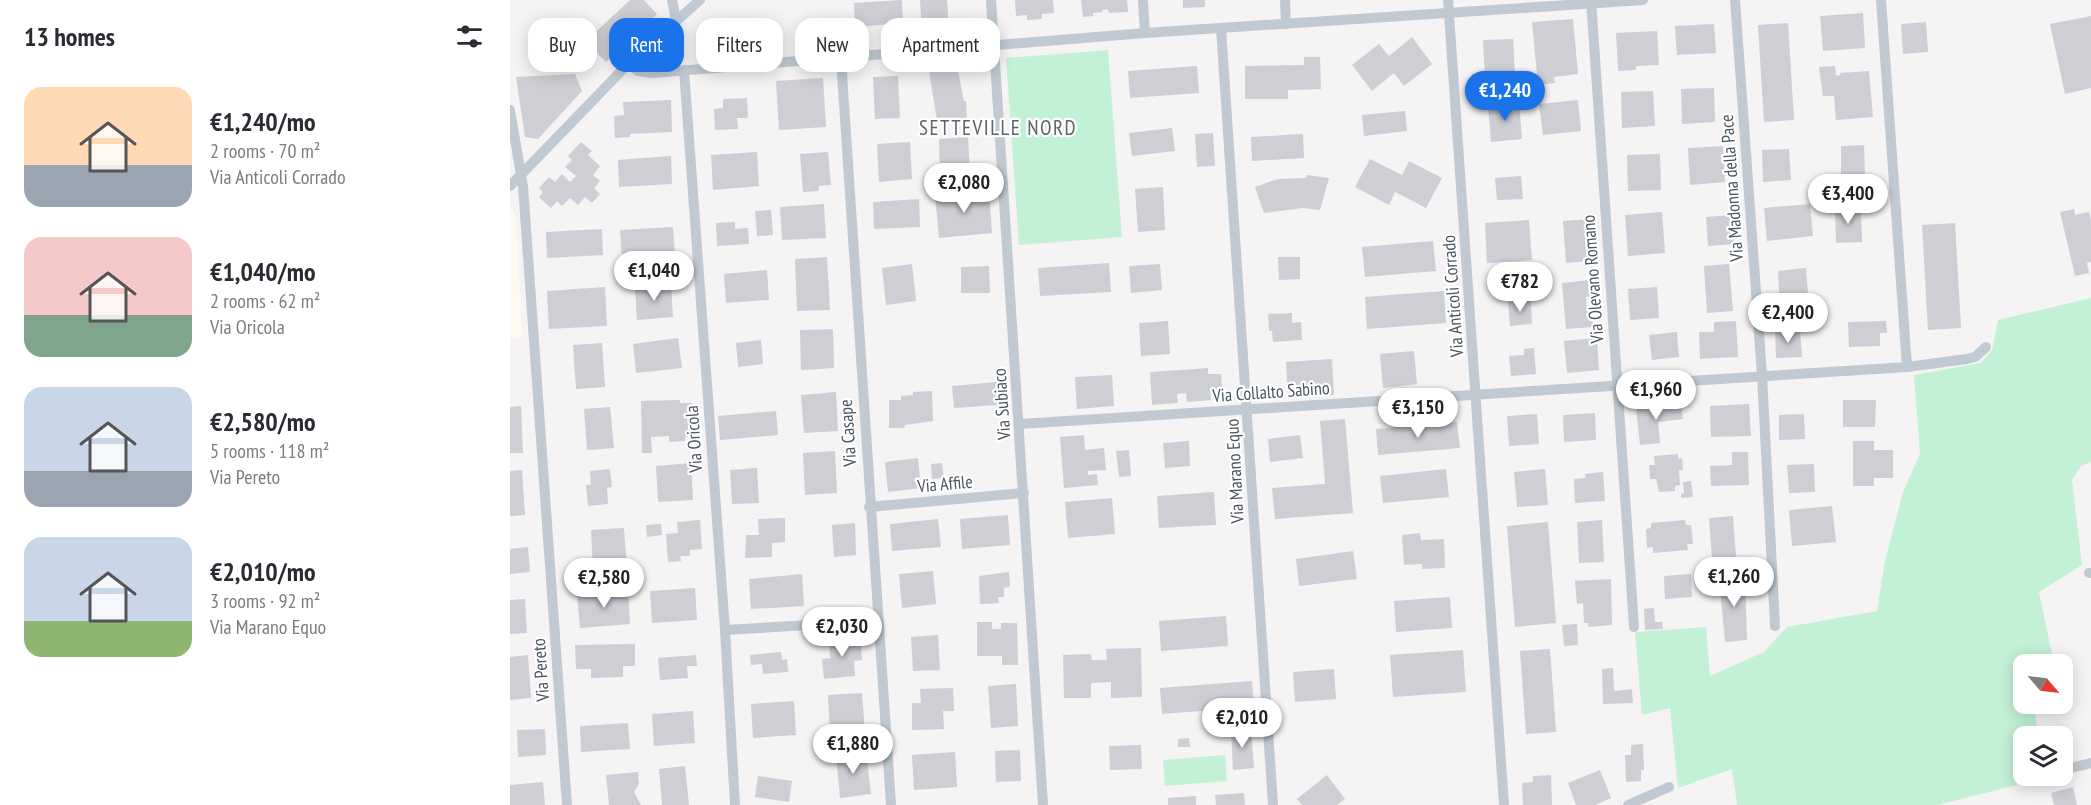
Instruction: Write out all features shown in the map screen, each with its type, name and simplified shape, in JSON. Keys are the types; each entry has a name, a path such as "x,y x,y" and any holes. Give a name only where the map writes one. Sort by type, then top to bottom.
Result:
{"street":[{"path":"672,0 675,18"},
{"path":"679,18 700,0"},
{"name":"Via Subiaco","path":"991,0 992,18"},
{"path":"1143,0 1145,33"},
{"path":"1285,0 1286,24"},
{"name":"Via Anticoli Corrado","path":"1448,0 1504,805"},
{"path":"1000,45 1145,33 1643,0"},
{"name":"Via Madonna della Pace","path":"1735,0 1762,375 1775,626"},
{"path":"1881,0 1907,367"},
{"name":"Via Olevano Romano","path":"1591,2 1634,627"},
{"name":"Via Marano Equo","path":"1221,28 1273,805"},
{"path":"684,70 795,62"},
{"name":"Via Oricola","path":"684,70 726,630 735,805"},
{"path":"510,186 620,72"},
{"path":"642,72 657,72"},
{"name":"Via Casape","path":"842,72 869,507 891,805"},
{"name":"Via Subiaco","path":"996,72 1043,805"},
{"name":"Via Pereto","path":"510,110 522,173 567,805"},
{"name":"Via Collalto Sabino","path":"1020,424 1907,367 1975,357 1986,347"},
{"name":"Via Affile","path":"869,507 1024,493"},
{"path":"726,630 878,621"},
{"path":"2073,767 2091,763"},
{"path":"1628,805 1669,787"}],"shaded area":[{"path":"512,208 515,210 523,338 510,339 510,211"}],"green space":[{"path":"1108,50 1122,237 1019,245 1006,58"},
{"path":"2091,298 2091,462 2081,466 2072,480 2082,565 2039,592 2052,654 2013,654 2013,714 2035,714 2037,726 2013,726 2013,786 1937,805 1737,805 1732,769 1678,788 1670,708 1642,715 1635,632 1706,627 1710,676 1764,652 1787,627 1877,611 1885,561 1903,492 1920,454 1914,375 1981,363 1992,350 1998,320"},
{"path":"1225,755 1227,781 1165,786 1163,760"}],"building":[{"path":"630,0 644,0 657,14 653,18 611,18"},
{"path":"902,0 903,18 881,18 881,25 869,26 869,18 855,18 854,3"},
{"path":"920,0 947,0 948,18 921,18"},
{"path":"1015,0 1053,0 1054,13 1042,14 1042,19 1027,20 1027,15 1016,16"},
{"path":"1081,0 1127,0 1128,12 1109,13 1108,9 1093,13 1093,16 1083,17"},
{"path":"1183,0 1205,0 1205,7 1183,8"},
{"path":"1863,13 1865,48 1823,51 1820,16"},
{"path":"2091,16 2091,88 2065,94 2050,24"},
{"path":"1573,19 1578,74 1554,77 1555,83 1538,85 1532,22"},
{"path":"609,20 609,59 606,62 597,53 597,31"},
{"path":"1926,22 1928,52 1903,54 1901,24"},
{"path":"1788,23 1794,120 1764,122 1758,25"},
{"path":"1714,24 1716,53 1677,55 1675,26"},
{"path":"1657,31 1659,65 1636,66 1636,70 1618,71 1616,33"},
{"path":"1412,37 1432,64 1404,86 1394,73 1372,91 1352,65 1379,44 1389,56"},
{"path":"1513,39 1515,75 1485,77 1483,40"},
{"path":"1304,57 1320,57 1321,89 1288,90 1288,99 1245,99 1245,66 1304,65"},
{"path":"1197,66 1199,93 1130,98 1128,71"},
{"path":"1835,66 1836,76 1840,73 1869,71 1873,117 1836,120 1834,96 1823,96 1819,67"},
{"path":"929,72 958,72 964,101 966,101 967,119 937,120"},
{"path":"575,74 582,91 538,139 525,137 516,77"},
{"path":"898,76 900,118 875,119 873,77"},
{"path":"823,78 826,127 779,130 776,81"},
{"path":"1714,88 1715,122 1682,124 1681,89"},
{"path":"1653,91 1655,126 1622,128 1621,92"},
{"path":"747,98 748,118 737,118 738,129 715,130 714,109 723,108 723,99"},
{"path":"671,100 672,132 630,134 630,137 615,138 614,116 624,115 623,102"},
{"path":"1578,100 1581,131 1543,135 1539,104"},
{"path":"1519,101 1522,139 1491,142 1488,104"},
{"path":"1405,111 1407,131 1364,136 1362,115"},
{"path":"1172,128 1175,151 1132,156 1129,133"},
{"path":"1213,133 1215,166 1197,167 1195,134"},
{"path":"1303,134 1304,158 1252,161 1251,137"},
{"path":"968,137 970,171 940,173 939,139"},
{"path":"581,142 592,151 588,155 600,166 593,175 600,181 594,188 600,194 592,203 585,197 578,205 570,198 562,206 557,201 551,208 539,197 543,192 539,188 549,177 555,182 562,174 570,182 576,176 565,167 572,160 568,156"},
{"path":"910,142 912,179 879,182 877,144"},
{"path":"1864,145 1865,175 1841,176 1841,146"},
{"path":"1723,146 1725,182 1690,185 1688,148"},
{"path":"1789,149 1791,180 1763,182 1762,150"},
{"path":"757,152 759,186 713,190 711,155"},
{"path":"828,152 831,185 818,186 819,191 803,192 800,154"},
{"path":"1660,154 1661,190 1628,191 1627,155"},
{"path":"671,156 672,184 619,187 618,160"},
{"path":"1370,159 1402,175 1409,161 1442,178 1426,208 1395,192 1389,205 1355,187"},
{"path":"1307,175 1329,178 1320,210 1303,208 1264,213 1255,187 1278,179 1306,178"},
{"path":"1521,176 1523,199 1497,200 1495,178"},
{"path":"1163,187 1165,230 1138,232 1135,189"},
{"path":"989,191 992,233 939,238 935,195"},
{"path":"919,199 920,227 874,229 873,202"},
{"path":"824,204 826,238 782,240 780,207"},
{"path":"1810,204 1813,236 1767,241 1764,208"},
{"path":"1835,208 1861,208 1862,242 1836,243"},
{"path":"2074,209 2075,215 2089,212 2091,220 2091,262 2087,263 2089,273 2075,276 2060,212"},
{"path":"771,210 773,235 757,236 755,211"},
{"path":"1662,212 1665,253 1628,256 1625,215"},
{"path":"1732,215 1734,244 1708,246 1706,217"},
{"path":"1591,219 1594,261 1566,263 1563,221"},
{"path":"1529,220 1532,260 1487,263 1485,223"},
{"path":"735,222 735,229 748,228 749,244 717,246 716,223"},
{"path":"1955,223 1961,328 1928,330 1922,225"},
{"path":"673,227 675,256 622,259 620,230"},
{"path":"602,229 603,255 547,258 546,232"},
{"path":"1433,241 1436,271 1365,277 1362,247"},
{"path":"827,257 830,310 797,311 795,259"},
{"path":"1278,257 1300,257 1300,279 1279,280"},
{"path":"1109,263 1111,292 1040,296 1038,268"},
{"path":"912,264 916,301 886,305 882,268"},
{"path":"1160,264 1162,290 1131,293 1129,266"},
{"path":"1729,264 1733,311 1707,313 1704,266"},
{"path":"989,266 990,293 961,293 961,267"},
{"path":"1806,268 1809,307 1780,309 1778,271"},
{"path":"767,270 769,300 726,303 724,274"},
{"path":"1590,280 1591,296 1586,297 1587,309 1592,309 1593,327 1566,329 1562,283"},
{"path":"671,284 673,317 637,320 635,287"},
{"path":"605,287 607,326 549,329 547,291"},
{"path":"1657,287 1659,318 1630,320 1628,289"},
{"path":"1444,291 1446,323 1367,329 1365,297"},
{"path":"1531,300 1532,324 1510,326 1508,302"},
{"path":"1292,313 1292,323 1301,322 1302,340 1273,342 1272,331 1269,331 1268,314"},
{"path":"1168,321 1170,354 1141,356 1139,323"},
{"path":"1736,321 1738,357 1700,359 1699,332 1714,332 1714,322"},
{"path":"1886,321 1887,333 1880,333 1880,346 1849,347 1848,322"},
{"path":"833,329 834,368 801,370 800,330"},
{"path":"1800,329 1802,357 1776,358 1775,330"},
{"path":"1677,332 1679,357 1652,360 1649,335"},
{"path":"678,338 682,368 636,373 633,344"},
{"path":"1597,338 1599,370 1567,373 1564,341"},
{"path":"761,340 763,364 738,367 736,343"},
{"path":"602,343 605,387 576,389 573,345"},
{"path":"1534,348 1536,374 1511,376 1509,356 1524,355 1524,349"},
{"path":"1414,351 1417,384 1383,388 1380,354"},
{"path":"1332,359 1334,395 1288,398 1286,362"},
{"path":"1208,368 1208,374 1221,374 1222,389 1210,390 1211,400 1187,402 1186,393 1177,394 1178,403 1152,405 1150,372"},
{"path":"1112,375 1114,406 1077,409 1075,377"},
{"path":"996,382 998,405 954,408 952,386"},
{"path":"932,391 933,421 905,425 904,428 889,428 889,400 901,400 901,396 913,395 913,392"},
{"path":"836,392 838,431 804,433 801,395"},
{"path":"680,400 680,403 692,403 692,436 685,437 685,441 669,442 669,436 651,437 652,453 642,453 641,401"},
{"path":"1843,400 1876,400 1875,427 1843,427"},
{"path":"1681,403 1683,419 1658,422 1660,443 1640,445 1636,408"},
{"path":"1749,404 1751,436 1711,437 1710,406"},
{"path":"521,406 523,453 510,453 510,407"},
{"path":"610,407 614,448 587,450 584,409"},
{"path":"776,411 778,435 720,440 718,416"},
{"path":"1595,413 1596,440 1564,442 1563,415"},
{"path":"1537,414 1539,444 1509,446 1507,416"},
{"path":"1804,414 1805,439 1779,440 1779,415"},
{"path":"1345,419 1353,513 1275,519 1272,488 1325,484 1320,421"},
{"path":"1457,422 1460,448 1378,455 1376,429"},
{"path":"1084,435 1085,450 1104,448 1106,470 1088,471 1088,475 1097,474 1098,485 1064,488 1060,437"},
{"path":"1300,435 1303,458 1270,462 1268,439"},
{"path":"1189,441 1190,466 1165,468 1163,443"},
{"path":"1853,441 1874,441 1874,450 1893,450 1893,478 1874,478 1874,486 1853,486"},
{"path":"1129,450 1131,476 1119,477 1116,451"},
{"path":"835,451 837,493 805,495 803,453"},
{"path":"1732,452 1748,452 1749,485 1711,486 1710,466 1732,465"},
{"path":"1678,454 1678,459 1682,458 1683,470 1679,470 1680,485 1675,486 1675,491 1659,492 1656,479 1650,479 1649,465 1655,465 1654,456"},
{"path":"918,458 921,488 888,492 885,462"},
{"path":"691,463 693,500 658,502 656,466"},
{"path":"942,463 944,478 932,479 931,464"},
{"path":"1814,464 1815,492 1789,493 1787,465"},
{"path":"757,468 759,503 732,504 730,470"},
{"path":"610,469 612,487 607,488 608,504 588,506 586,485 591,485 590,471"},
{"path":"1446,469 1449,497 1383,503 1380,476"},
{"path":"1545,469 1548,505 1517,507 1514,472"},
{"path":"522,470 525,515 510,516 510,471"},
{"path":"1603,472 1605,501 1575,503 1574,479 1586,478 1585,474"},
{"path":"1691,481 1693,497 1681,498 1681,494 1684,493 1683,482"},
{"path":"1214,492 1216,525 1159,528 1157,496"},
{"path":"1112,498 1115,534 1068,538 1065,502"},
{"path":"1832,506 1836,542 1792,546 1789,510"},
{"path":"1008,515 1010,545 962,549 960,519"},
{"path":"1733,516 1736,557 1712,559 1709,518"},
{"path":"785,518 785,542 772,543 772,557 745,558 746,535 759,535 758,519"},
{"path":"938,519 941,547 892,551 890,524"},
{"path":"700,520 702,549 690,550 690,556 680,556 681,561 668,562 666,534 678,533 677,522"},
{"path":"1602,520 1604,562 1579,563 1577,522"},
{"path":"1685,520 1686,525 1691,525 1693,544 1687,544 1688,550 1653,553 1653,547 1647,548 1646,529 1651,528 1651,523"},
{"path":"1548,522 1556,623 1515,627 1507,526"},
{"path":"855,523 856,555 834,557 832,525"},
{"path":"661,524 662,535 647,537 646,525"},
{"path":"624,528 627,570 593,572 591,530"},
{"path":"1420,533 1421,540 1444,539 1445,568 1422,569 1422,564 1404,565 1402,535"},
{"path":"528,547 530,572 510,574 510,549"},
{"path":"1353,551 1357,579 1299,586 1296,559"},
{"path":"933,571 936,604 902,608 899,574"},
{"path":"1009,572 1010,587 1004,588 1004,597 998,597 999,603 980,604 979,576"},
{"path":"802,574 804,606 751,609 749,579"},
{"path":"1691,574 1692,597 1665,599 1664,576"},
{"path":"1745,576 1747,640 1725,642 1719,578"},
{"path":"1611,579 1612,625 1588,627 1588,623 1584,623 1583,603 1577,604 1575,581"},
{"path":"695,588 697,620 652,623 650,591"},
{"path":"628,590 630,624 580,628 577,595"},
{"path":"1450,597 1452,628 1396,632 1394,601"},
{"path":"525,599 527,633 510,634 510,600"},
{"path":"1654,608 1655,622 1662,622 1663,629 1645,630 1644,609"},
{"path":"1226,616 1228,646 1161,651 1159,621"},
{"path":"977,622 992,622 992,629 1001,629 1001,623 1017,623 1018,665 1002,665 1002,656 977,656"},
{"path":"1577,624 1578,645 1564,646 1562,625"},
{"path":"938,635 940,670 913,671 911,637"},
{"path":"860,637 862,660 854,661 855,676 824,679 822,659 830,658 829,641"},
{"path":"635,644 635,666 623,666 623,677 591,678 591,669 576,669 575,645"},
{"path":"1141,648 1142,697 1111,698 1111,682 1091,683 1091,698 1064,698 1063,655 1091,654 1092,660 1107,660 1106,649"},
{"path":"1550,649 1556,732 1526,734 1520,651"},
{"path":"1463,650 1466,692 1393,697 1390,655"},
{"path":"781,652 782,660 787,659 788,672 763,674 762,664 751,665 750,655"},
{"path":"528,655 531,698 510,700 510,657"},
{"path":"696,655 697,666 687,666 688,678 660,680 658,658"},
{"path":"1613,668 1614,691 1632,689 1633,703 1603,704 1602,669"},
{"path":"1334,669 1336,699 1295,702 1293,672"},
{"path":"1252,681 1254,707 1162,714 1160,688"},
{"path":"1016,684 1018,726 991,728 988,686"},
{"path":"953,688 954,711 943,711 944,729 912,730 912,703 921,703 920,689"},
{"path":"862,693 865,733 830,735 828,695"},
{"path":"794,701 796,735 753,738 751,704"},
{"path":"693,711 695,743 654,746 652,714"},
{"path":"628,723 630,749 581,752 580,726"},
{"path":"545,729 546,755 518,757 517,730"},
{"path":"1251,729 1254,768 1233,770 1231,730"},
{"path":"1189,738 1190,747 1178,747 1178,739"},
{"path":"1643,744 1644,770 1641,770 1641,781 1626,782 1625,755 1631,755 1631,745"},
{"path":"1141,745 1142,769 1110,770 1109,746"},
{"path":"1020,750 1021,781 996,782 995,751"},
{"path":"866,752 871,794 840,798 836,755"},
{"path":"955,752 957,787 914,790 912,755"},
{"path":"685,766 689,805 662,805 659,769"},
{"path":"1600,770 1611,798 1595,805 1576,805 1568,783"},
{"path":"638,772 639,784 634,792 641,805 609,805 606,775"},
{"path":"1327,775 1345,799 1337,805 1302,805 1297,799"},
{"path":"1551,775 1552,805 1523,805 1522,783 1533,782 1533,776"},
{"path":"758,776 792,781 789,802 755,797"},
{"path":"543,782 545,805 510,805 510,785"},
{"path":"2073,787 2077,805 2054,805 2051,793"},
{"path":"1244,793 1245,805 1216,805 1215,795"},
{"path":"1196,796 1196,805 1168,805 1168,798"}],"district":[{"name":"SETTEVILLE NORD","path":"998,128"}]}
